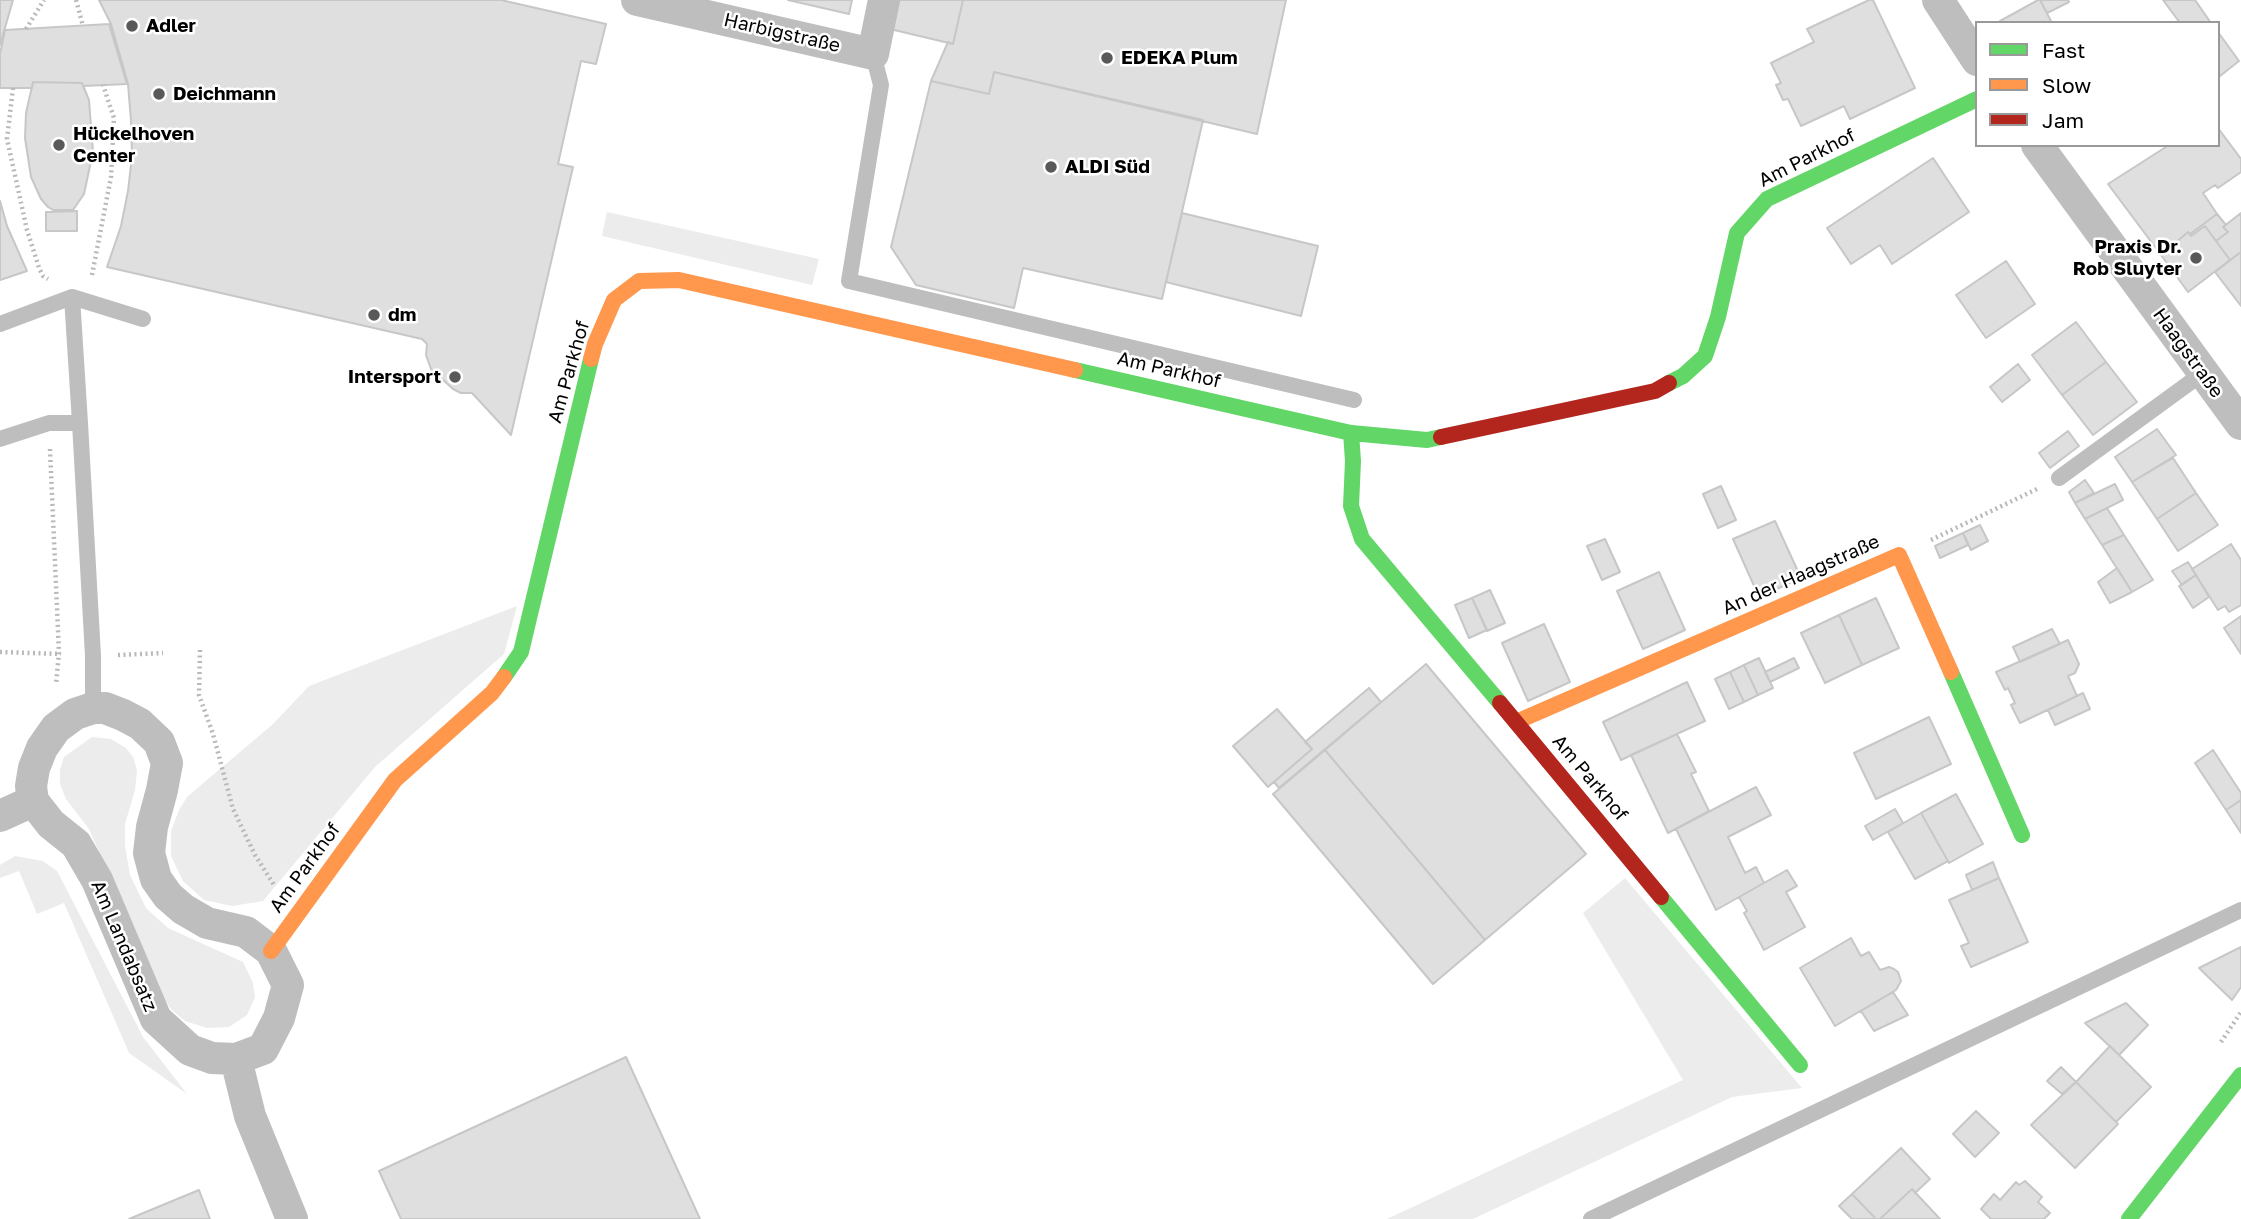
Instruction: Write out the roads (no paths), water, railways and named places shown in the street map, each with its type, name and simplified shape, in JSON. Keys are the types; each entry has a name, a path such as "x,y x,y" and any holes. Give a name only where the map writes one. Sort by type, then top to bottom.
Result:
{"street":[{"name":"Harbigstraße","path":"637,0 873,54"},
{"path":"873,54 884,0"},
{"path":"1938,0 1975,57"},
{"name":"Am Parkhof","path":"271,951 395,780 492,693 521,652 595,344 614,300 639,281 679,280 1351,433 1427,440 1655,391 1683,376 1704,356 1718,317 1737,233 1767,199 1975,100"},
{"name":"Haagstraße","path":"2038,147 2241,424"},
{"name":"Am Parkhof","path":"1351,433 1351,506 1362,539 1800,1065"},
{"name":"An der Haagstraße","path":"1516,722 1899,555 2022,835"},
{"path":"0,816 33,801 31,786 34,768 42,748 56,728 75,715 93,708 105,708 140,724 159,742 167,763 152,827 149,853 156,878 168,896 183,909 207,923 246,932 271,951 288,985 279,1018 263,1049 236,1059 250,1116 292,1219"},
{"name":"Am Landabsatz","path":"33,801 51,824 76,844 97,880 156,1019 190,1050 212,1058 236,1059"},
{"path":"2129,1219 2241,1075"}],"lane":[{"path":"873,54 881,85 849,281 1354,400"},
{"path":"0,324 72,297 143,319"},
{"path":"72,297 93,656 93,708"},
{"path":"2059,478 2203,373"},
{"path":"0,439 49,424 80,423"},
{"path":"1591,1219 2241,910"}],"place":[{"name":"Adler","path":"132,26"},
{"name":"EDEKA Plum","path":"1107,58"},
{"name":"Deichmann","path":"159,94"},
{"name":"Hückelhoven Center","path":"59,145"},
{"name":"ALDI Süd","path":"1051,167"},
{"name":"Praxis Dr. Rob Sluyter","path":"2196,258"},
{"name":"dm","path":"374,315"},
{"name":"Intersport","path":"455,377"}]}
